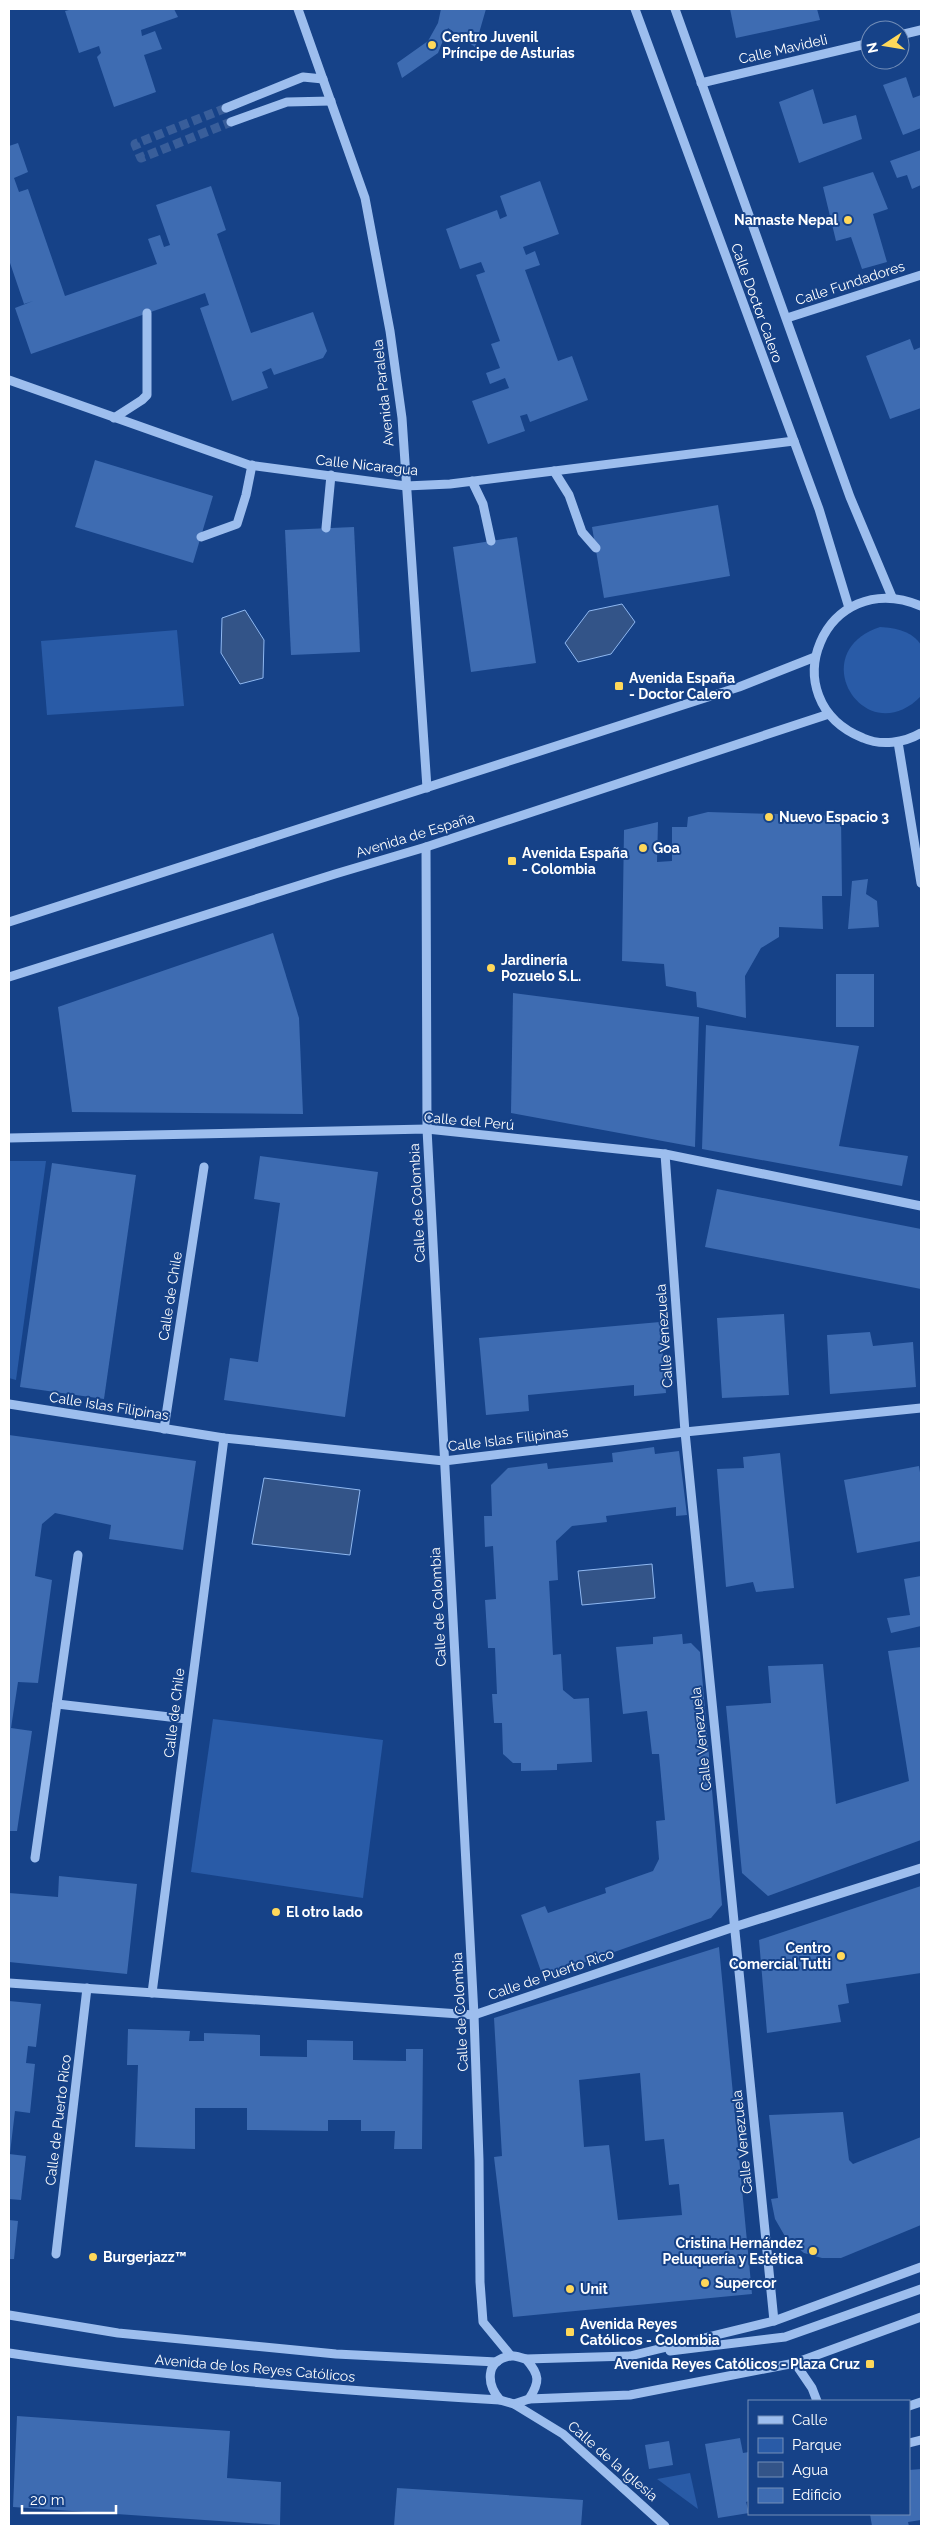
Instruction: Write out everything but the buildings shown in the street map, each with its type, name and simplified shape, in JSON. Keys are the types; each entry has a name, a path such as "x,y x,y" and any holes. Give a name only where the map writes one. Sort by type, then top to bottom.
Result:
{"street":[{"name":"Avenida Paralela","path":"298,9 365,198 390,331 402,418 428,788"},
{"name":"Calle Doctor Calero","path":"635,9 819,508 849,608"},
{"name":"Calle Doctor Calero","path":"674,9 850,497 892,597"},
{"name":"Calle Mavideli","path":"702,83 860,45"},
{"path":"226,108 303,77 323,79"},
{"path":"231,122 287,102 331,101"},
{"name":"Calle Fundadores","path":"787,318 921,275"},
{"path":"114,418 147,395 147,313"},
{"name":"Calle Nicaragua","path":"9,380 252,465 406,486 472,481 794,441"},
{"path":"201,537 237,524 246,495 252,465"},
{"path":"554,471 568,495 582,532 596,548"},
{"path":"326,528 331,476"},
{"path":"472,481 483,504 491,541"},
{"path":"921,606 892,597 870,599 849,608 826,629 815,657 816,687 829,714 840,725 860,737 882,742 898,742 921,733"},
{"path":"9,922 739,687 815,657"},
{"name":"Avenida de España","path":"9,977 335,874 426,848 829,714"},
{"path":"898,742 921,883"},
{"name":"Calle de Colombia","path":"426,848 427,1129 474,2015 479,2160 480,2282 483,2322 511,2356"},
{"name":"Calle del Perú","path":"9,1138 427,1129 665,1154 921,1206"},
{"name":"Calle Venezuela","path":"665,1154 685,1432 774,2320"},
{"name":"Calle de Chile","path":"164,1429 204,1167"},
{"name":"Calle Islas Filipinas","path":"9,1404 224,1438 444,1461 685,1432 921,1408"},
{"name":"Calle de Chile","path":"152,1993 224,1438"},
{"path":"35,1858 78,1555"},
{"path":"57,1704 187,1719"},
{"name":"Calle de Puerto Rico","path":"9,1983 474,2015 734,1927 921,1868"},
{"name":"Calle de Puerto Rico","path":"56,2254 87,1988"},
{"path":"630,2356 774,2320 921,2267"},
{"path":"921,2289 784,2337 630,2356 526,2359 511,2356 497,2362 490,2374 491,2389 500,2400 514,2404 529,2399 630,2395 795,2363 921,2317"},
{"name":"Avenida de los Reyes Católicos","path":"9,2315 128,2334 336,2354 497,2362"},
{"name":"Avenida de los Reyes Católicos","path":"9,2353 117,2370 330,2390 500,2400"},
{"path":"526,2359 536,2371 537,2386 529,2399"},
{"path":"795,2363 812,2388 816,2400"},
{"name":"Calle de la Iglesia","path":"514,2404 563,2434 665,2526"}],"green space":[{"path":"880,627 892,628 908,633 921,645 921,696 900,710 880,713 863,706 851,693 844,675 846,657 857,640"},
{"path":"177,630 184,706 47,715 41,641"},
{"path":"9,1161 46,1161 16,1380 9,1378"},
{"path":"213,1719 383,1740 363,1898 191,1872"},
{"path":"690,2473 698,2509 657,2479"}],"water":[{"path":"622,604 635,622 611,654 578,662 565,643 589,611"},
{"path":"245,610 264,640 263,678 240,684 221,653 222,618"},
{"path":"264,1478 360,1490 350,1555 252,1544"},
{"path":"652,1564 655,1598 582,1605 578,1571"}],"tunnel":[{"path":"226,108 135,144 141,158 231,122"}],"place":[{"name":"Centro Juvenil Príncipe de Asturias","path":"432,45"},
{"name":"Namaste Nepal","path":"848,220"},
{"name":"Avenida España - Doctor Calero","path":"619,686"},
{"name":"Nuevo Espacio 3","path":"769,817"},
{"name":"Goa","path":"643,848"},
{"name":"Avenida España - Colombia","path":"512,861"},
{"name":"Jardinería Pozuelo S.L.","path":"491,968"},
{"name":"El otro lado","path":"276,1912"},
{"name":"Centro Comercial Tutti","path":"841,1956"},
{"name":"Cristina Hernández Peluquería y Estética","path":"813,2251"},
{"name":"Burgerjazz™","path":"93,2257"},
{"name":"Supercor","path":"705,2283"},
{"name":"Unit","path":"570,2289"},
{"name":"Avenida Reyes Católicos - Colombia","path":"570,2332"},
{"name":"Avenida Reyes Católicos - Plaza Cruz","path":"870,2364"}]}
